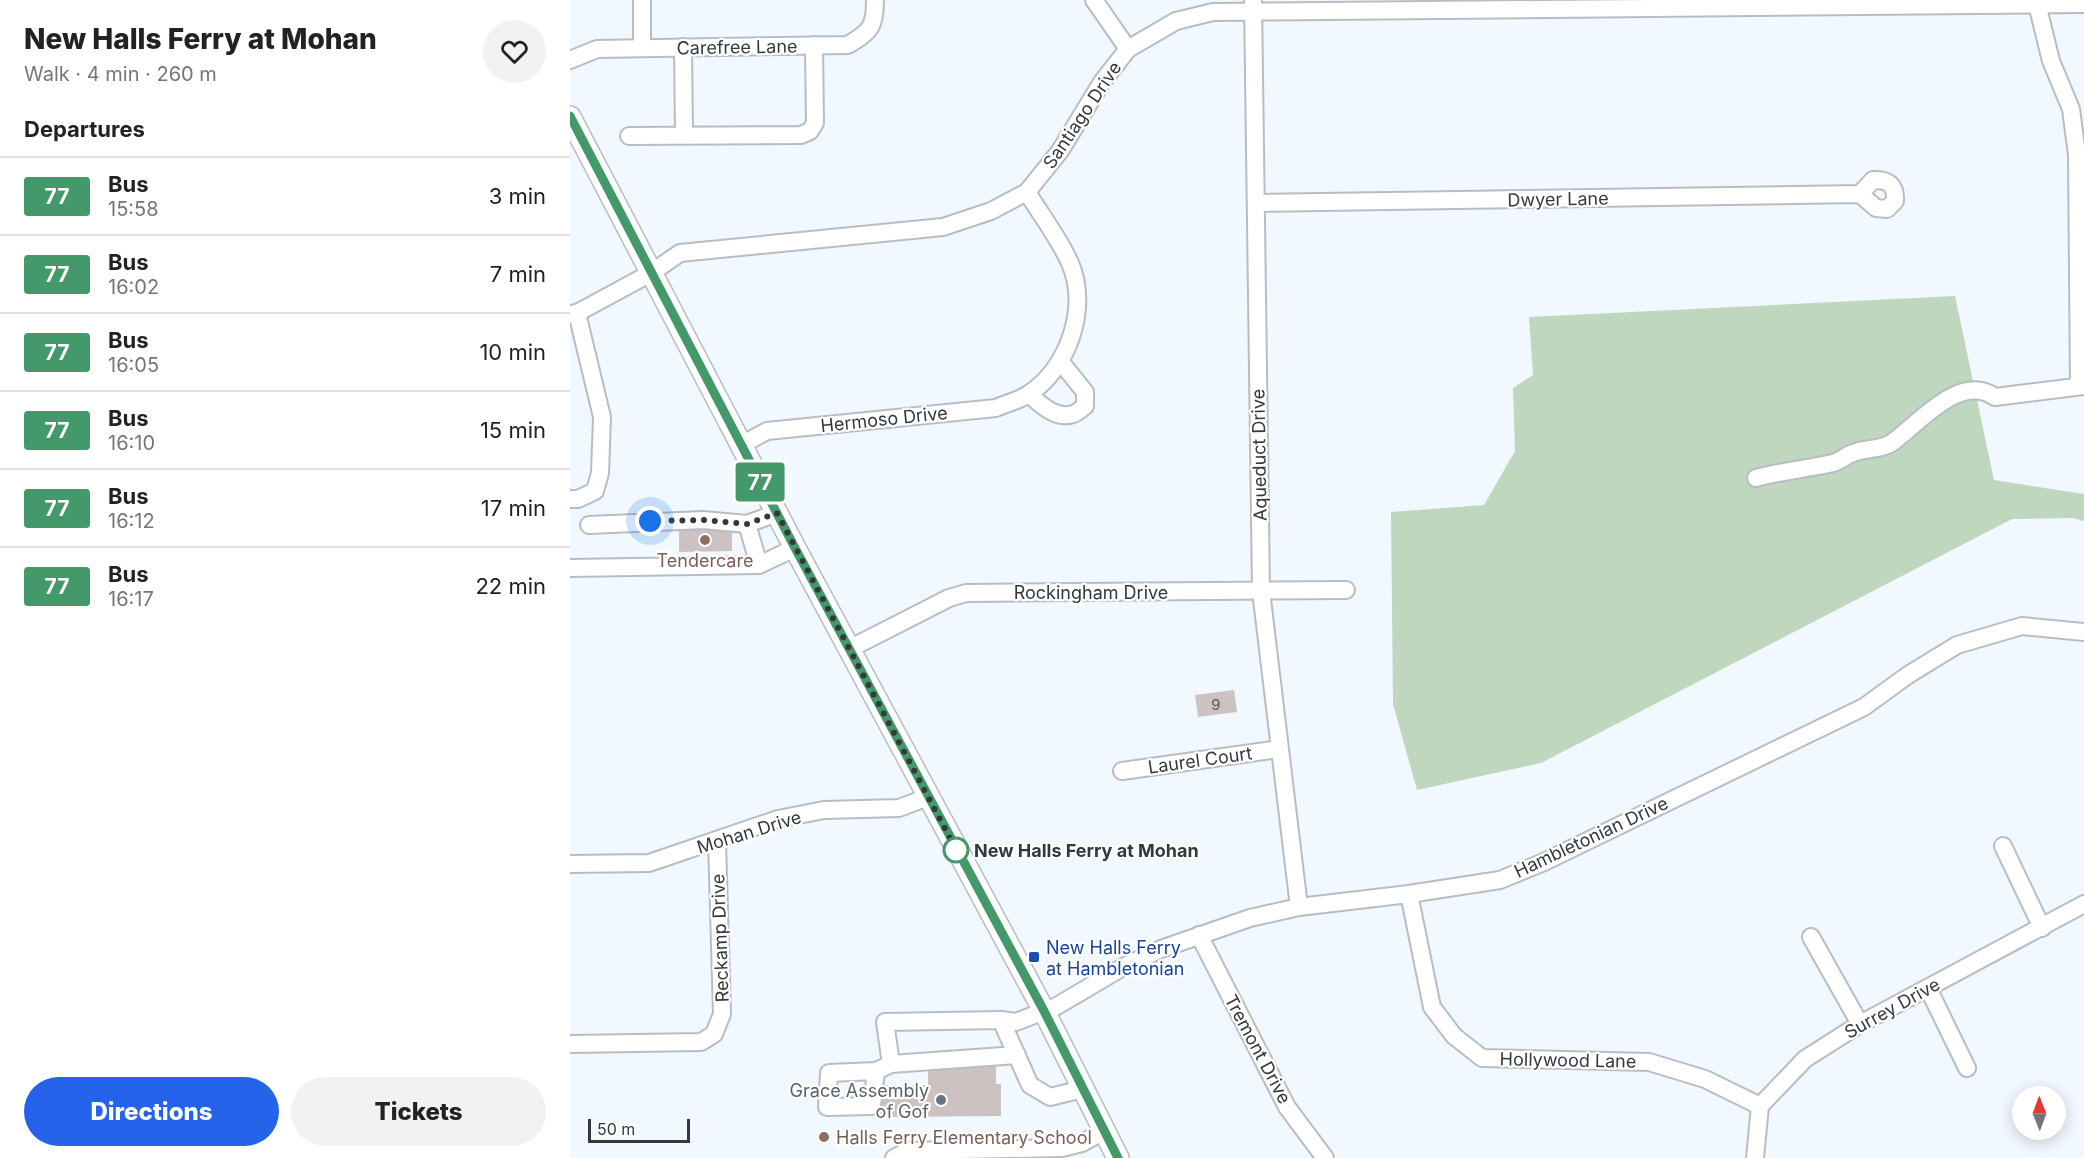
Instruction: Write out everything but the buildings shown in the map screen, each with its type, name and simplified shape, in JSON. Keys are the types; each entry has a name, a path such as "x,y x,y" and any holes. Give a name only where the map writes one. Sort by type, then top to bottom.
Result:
{"main road":[{"path":"570,117 795,548 1045,1012 1118,1158"}],"street":[{"path":"642,0 642,48"},
{"name":"Carefree Lane","path":"570,60 597,49 849,45 869,33 875,17 875,0"},
{"path":"1094,0 1128,49"},
{"path":"1756,478 1835,463 1851,453 1885,447 1934,407 1956,395 1981,392 1995,397 2082,386 2077,155 2071,109 2051,61 2036,3"},
{"name":"Santiago Drive","path":"574,314 651,273 680,253 943,227 992,211 1027,192 1060,152 1102,82 1128,49 1176,21 1213,12 1253,7 2084,4"},
{"name":"Aqueduct Drive","path":"1253,7 1261,591 1278,749 1299,907"},
{"path":"628,136 801,135 810,131 815,123 814,45"},
{"path":"683,47 684,134"},
{"name":"Hermoso Drive","path":"741,445 766,431 996,408 1029,394 1050,376 1068,348 1076,312 1076,285 1070,263 1027,192"},
{"name":"Dwyer Lane","path":"1257,203 1860,194"},
{"path":"570,499 578,499 595,491 600,473 602,417 574,314"},
{"path":"1029,394 1047,410 1059,414 1072,415 1085,406 1085,392 1059,361"},
{"path":"589,525 703,520 747,524 777,513"},
{"path":"747,524 759,565"},
{"path":"570,568 759,565 795,548"},
{"name":"Rockingham Drive","path":"849,649 949,598 966,593 1346,590"},
{"name":"Hambletonian Drive","path":"1017,1055 883,1068 885,1022 1001,1020 1016,1023 1045,1012 1123,967 1199,934 1251,918 1299,907 1500,880 1544,862 1864,707 1908,675 1957,645 2022,626 2084,633"},
{"name":"Laurel Court","path":"1122,771 1278,749"},
{"name":"Mohan Drive","path":"570,864 649,863 778,819 824,810 899,808 928,797"},
{"name":"Reckamp Drive","path":"570,1044 701,1042 714,1034 722,1014 717,841"},
{"path":"2002,846 2043,928"},
{"name":"Hollywood Lane","path":"1409,894 1432,1007 1454,1036 1482,1058 1649,1062 1705,1079 1760,1106"},
{"name":"Surrey Drive","path":"1760,1106 1805,1059 1860,1024 2084,904"},
{"name":"Tremont Drive","path":"1199,934 1287,1107 1325,1158"},
{"path":"1811,937 1860,1024"},
{"path":"1928,988 1967,1068"},
{"path":"1001,1020 1030,1085 1050,1097 1083,1089"},
{"path":"1755,1158 1760,1106"},
{"path":"894,1158 908,1150 1062,1148 1082,1143 1104,1131"}],"green space":[{"path":"1955,296 1994,480 2084,494 2084,521 2072,518 2012,519 1541,763 1417,790 1393,704 1391,512 1484,505 1515,451 1513,388 1533,375 1529,317"}],"bus line":[{"name":"77","path":"570,116 795,548 1044,1011 1118,1158"}],"place":[{"name":"Tendercare","path":"705,540"},
{"name":"New Halls Ferry at Mohan","path":"956,850"},
{"name":"New Halls Ferry at Hambletonian","path":"1034,957"},
{"name":"Grace Assembly of Gof","path":"941,1100"},
{"name":"Halls Ferry Elementary School","path":"824,1137"}],"route":[{"path":"650,521 703,520 747,524 777,513 959,855 956,850"}]}
